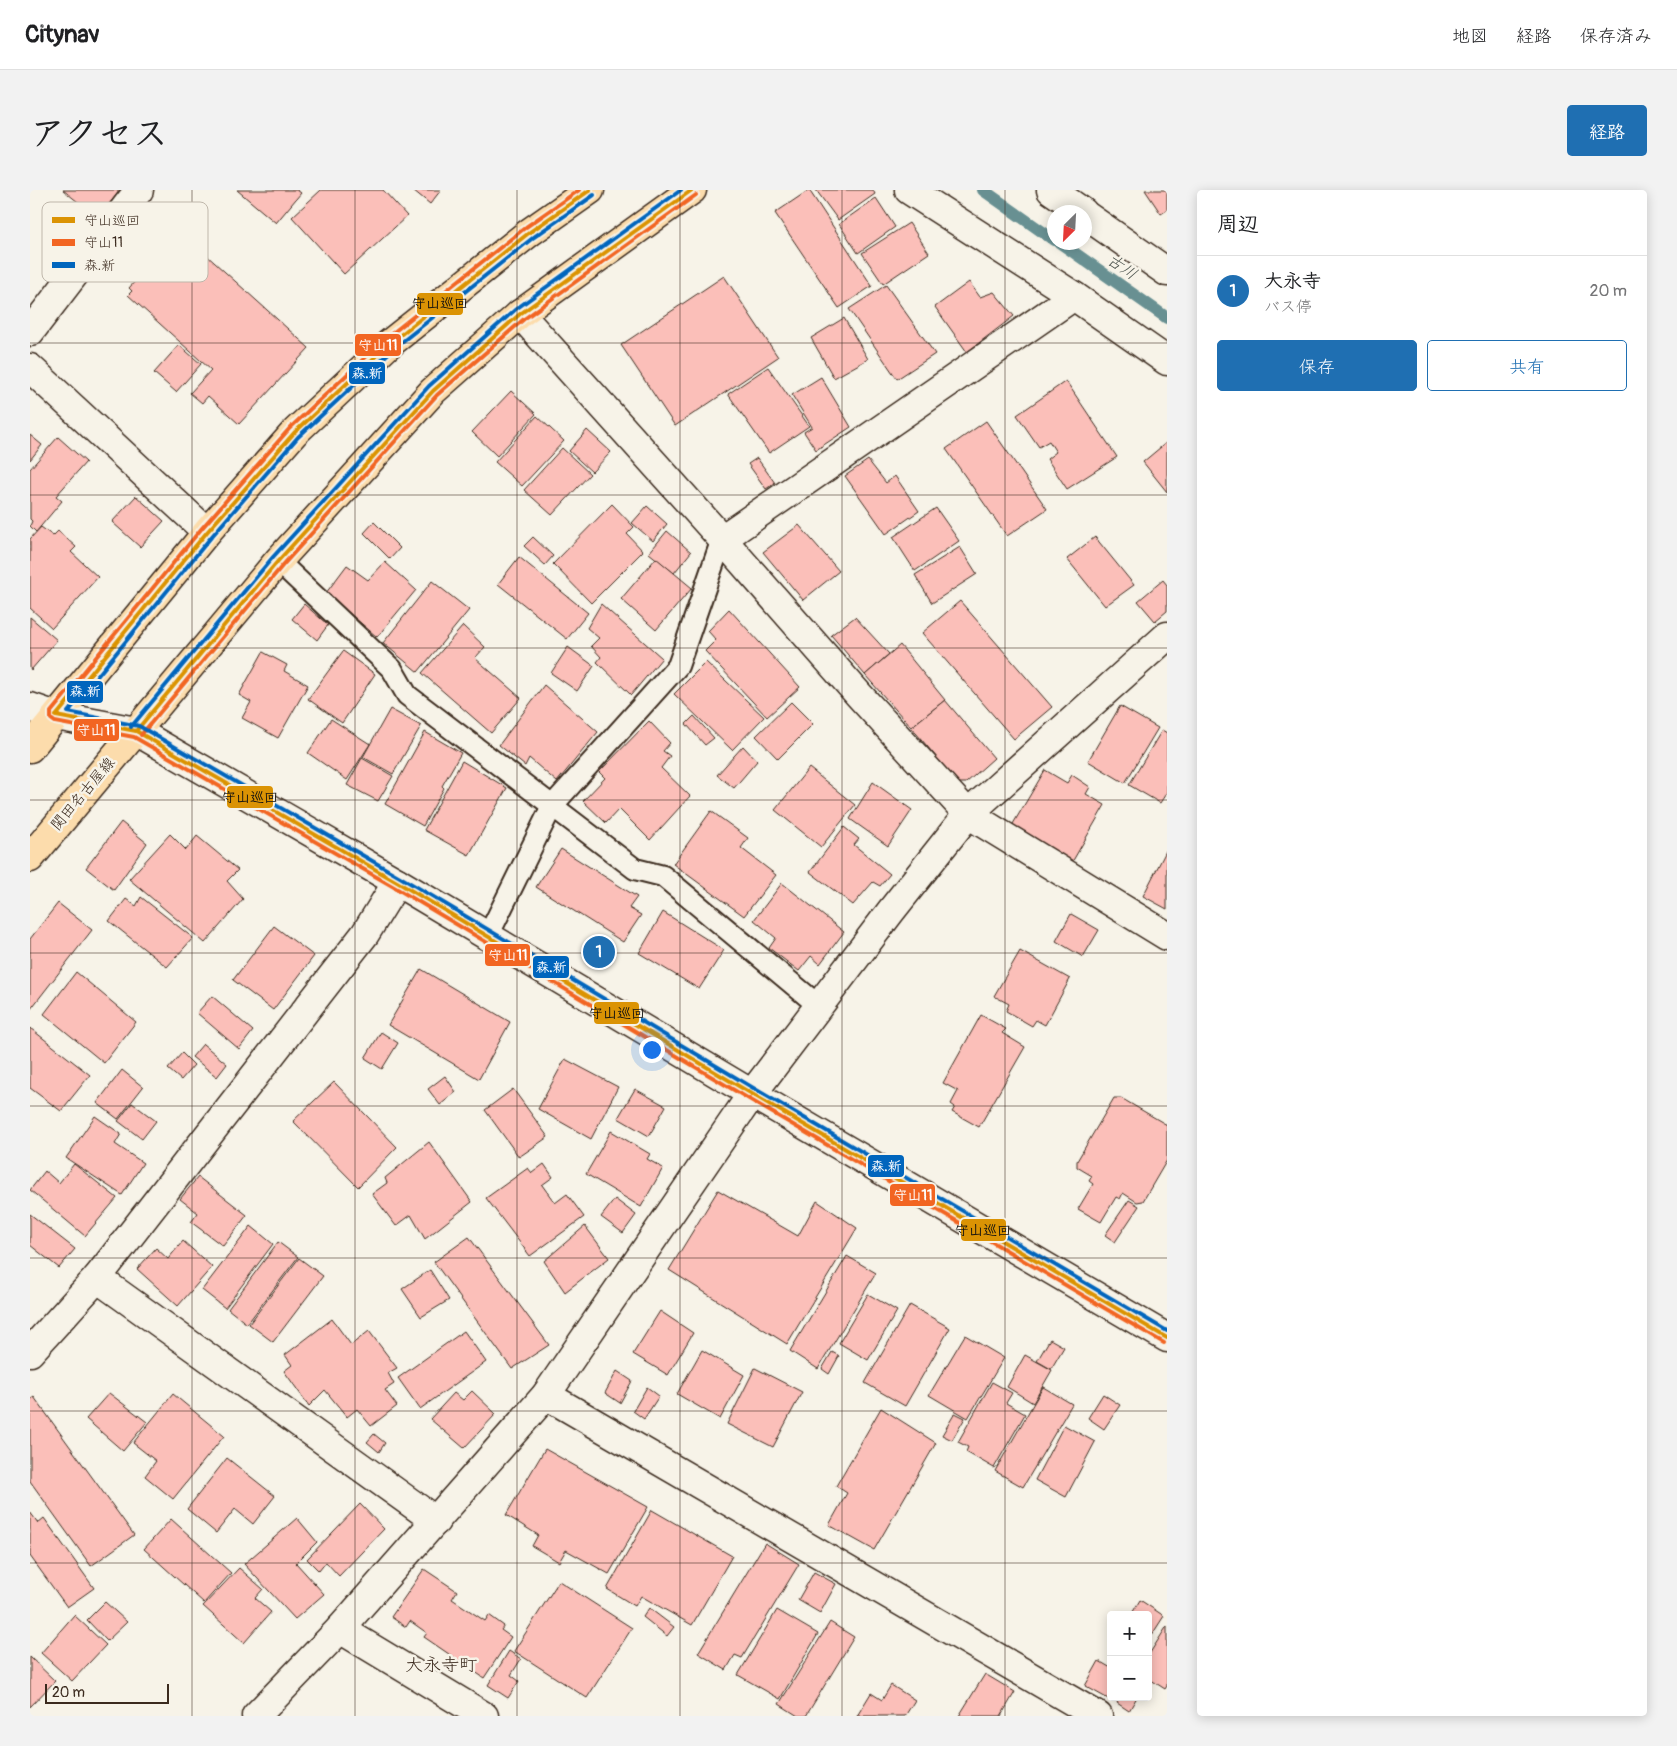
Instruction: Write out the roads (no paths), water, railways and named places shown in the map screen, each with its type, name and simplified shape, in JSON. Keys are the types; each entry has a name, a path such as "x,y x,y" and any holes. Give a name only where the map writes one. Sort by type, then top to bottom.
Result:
{"main road":[{"path":"30,748 207,532 294,433 389,344 530,232 590,190"},
{"name":"関田名古屋線","path":"30,858 278,561 433,391 520,314 692,190"}],"street":[{"path":"129,202 138,190"},
{"path":"909,190 1074,296 1167,361"},
{"path":"1051,190 1073,205"},
{"path":"1092,218 1160,258"},
{"path":"30,332 68,282"},
{"path":"722,539 1074,296"},
{"path":"520,314 859,695 968,814 1167,936"},
{"path":"30,368 207,532"},
{"path":"256,1716 340,1629 546,1394 752,1094 968,814 1164,644"},
{"path":"30,707 56,716 136,731 397,882 752,1094 1167,1338"},
{"path":"30,1352 98,1278 364,934 397,882"},
{"path":"98,1278 436,1521"},
{"path":"546,1394 1098,1716"},
{"path":"340,1629 484,1716"}],"lane":[{"path":"488,936 552,806 678,666 722,539"},
{"path":"278,561 392,669 407,695 635,869 662,876 819,1006"}],"waterway":[{"name":"古川","path":"983,190 1047,235"},
{"name":"古川","path":"1070,250 1167,318"}],"place":[{"name":"大永寺","path":"599,952"}],"district":[{"name":"大永寺町","path":"441,1665"}]}
